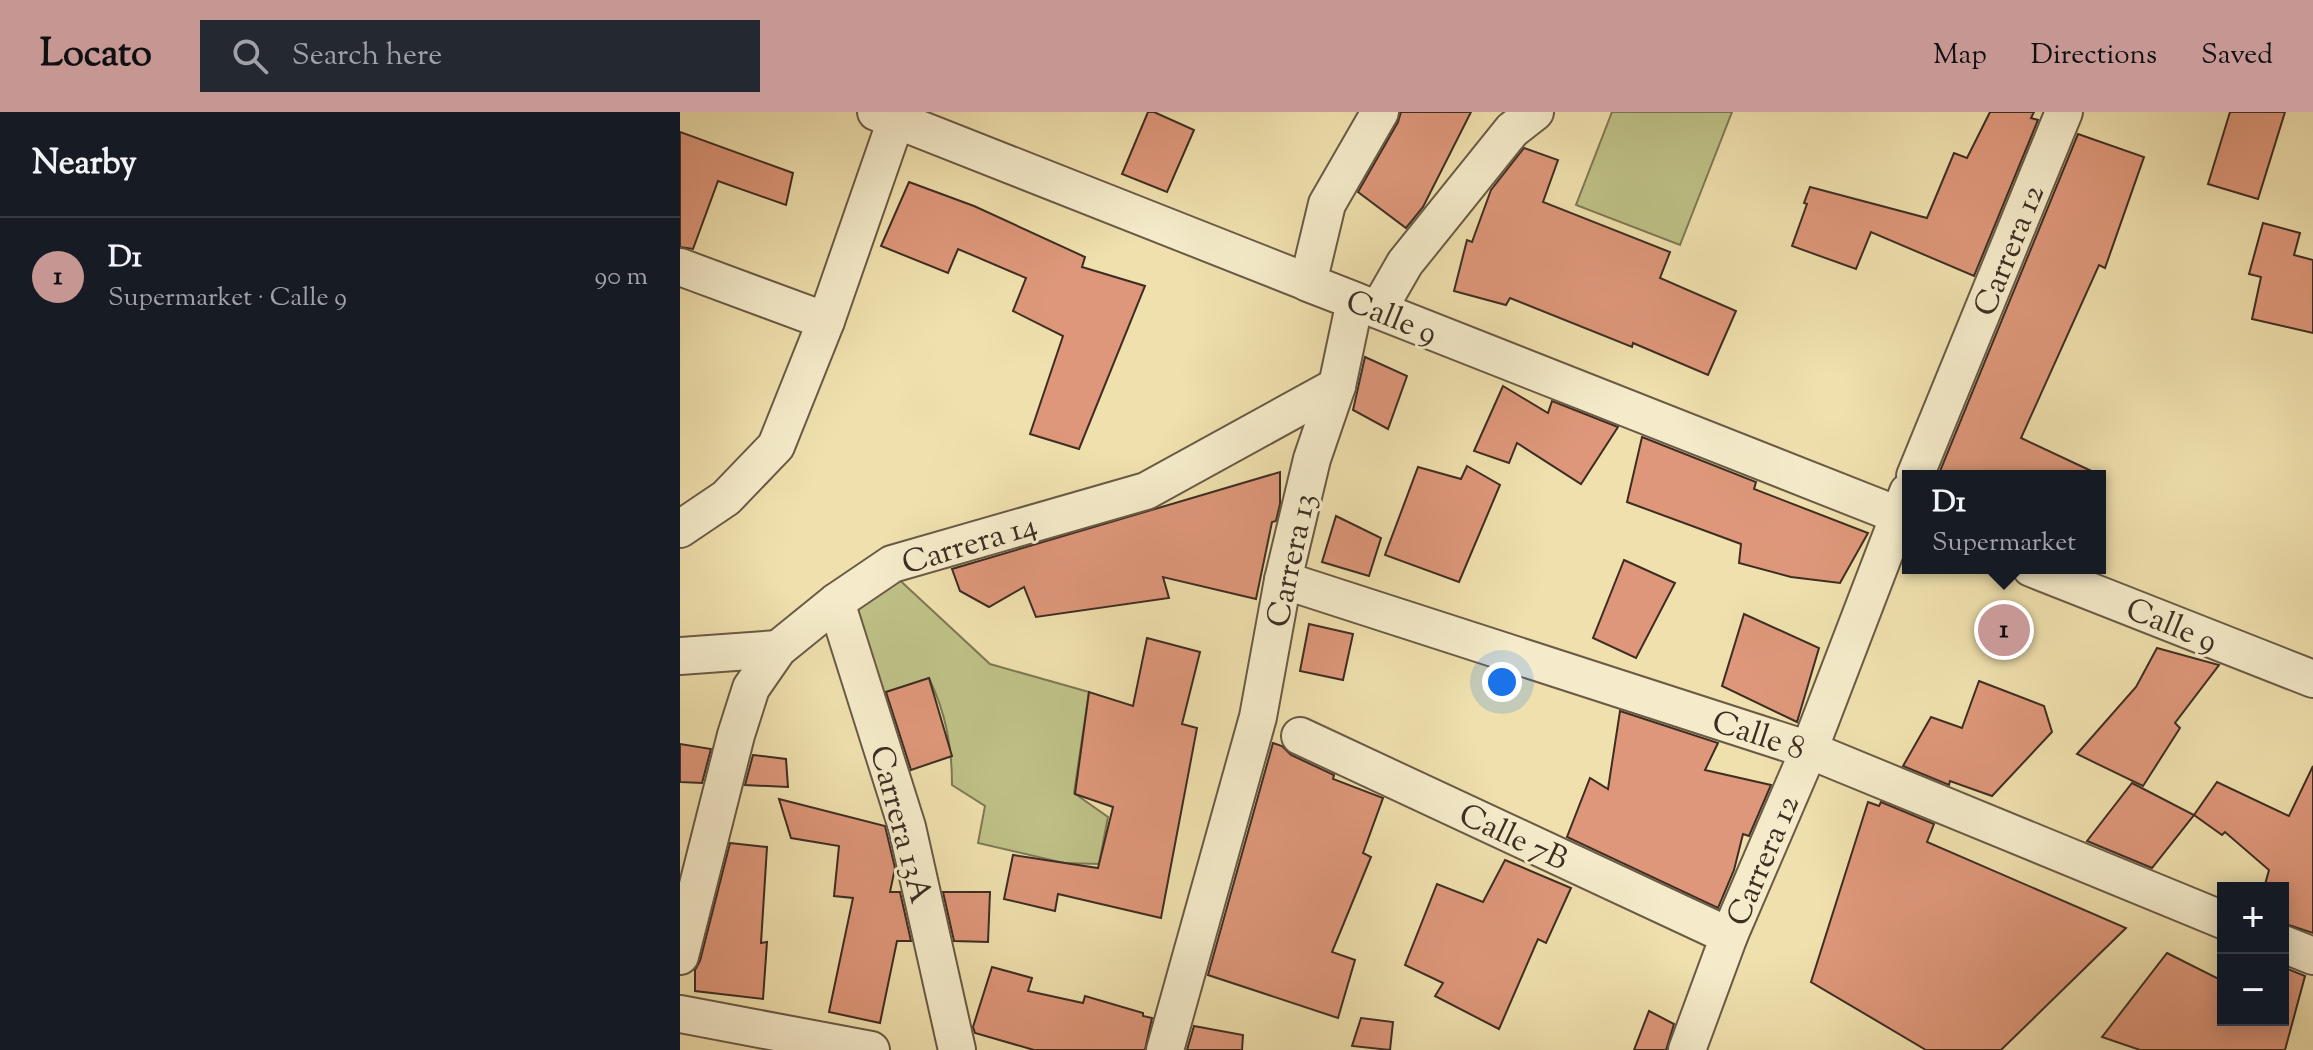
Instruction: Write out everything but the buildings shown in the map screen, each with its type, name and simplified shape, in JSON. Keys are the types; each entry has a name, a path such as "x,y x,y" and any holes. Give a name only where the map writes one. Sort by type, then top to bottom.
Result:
{"street":[{"path":"1308,283 1327,204 1380,112"},
{"path":"1378,310 1405,263 1424,239 1512,130 1535,112"},
{"name":"Carrera 12","path":"1917,470 2064,112"},
{"path":"680,529 726,498 776,446 826,321 886,116"},
{"name":"Calle 9","path":"886,116 946,125 1308,283 1902,508"},
{"path":"680,267 826,321"},
{"name":"Carrera 13","path":"1165,1050 1258,717 1283,580 1312,459 1337,386 1355,301 1308,283"},
{"name":"Carrera 14","path":"680,956 736,735 751,688 778,649 836,602 892,564 1146,491 1337,386"},
{"name":"Carrera 12","path":"1687,1050 1729,936 1809,750 1902,517"},
{"name":"Calle 9","path":"2046,574 2313,679"},
{"name":"Calle 8","path":"1283,580 1809,750 2217,918"},
{"name":"Carrera 13A","path":"836,602 907,827 957,1050"},
{"path":"680,656 778,649"},
{"name":"Calle 7B","path":"1300,736 1729,936"},
{"path":"2289,946 2313,956"},
{"path":"680,1014 871,1050"}],"green space":[{"path":"1612,112 1732,112 1680,245 1576,205"},
{"path":"892,573 990,664 1089,692 1074,793 1108,817 1099,864 1064,863 978,843 985,806 952,785 947,730 929,678 878,695 846,608"}],"place":[{"name":"D1","path":"2004,630"}]}
